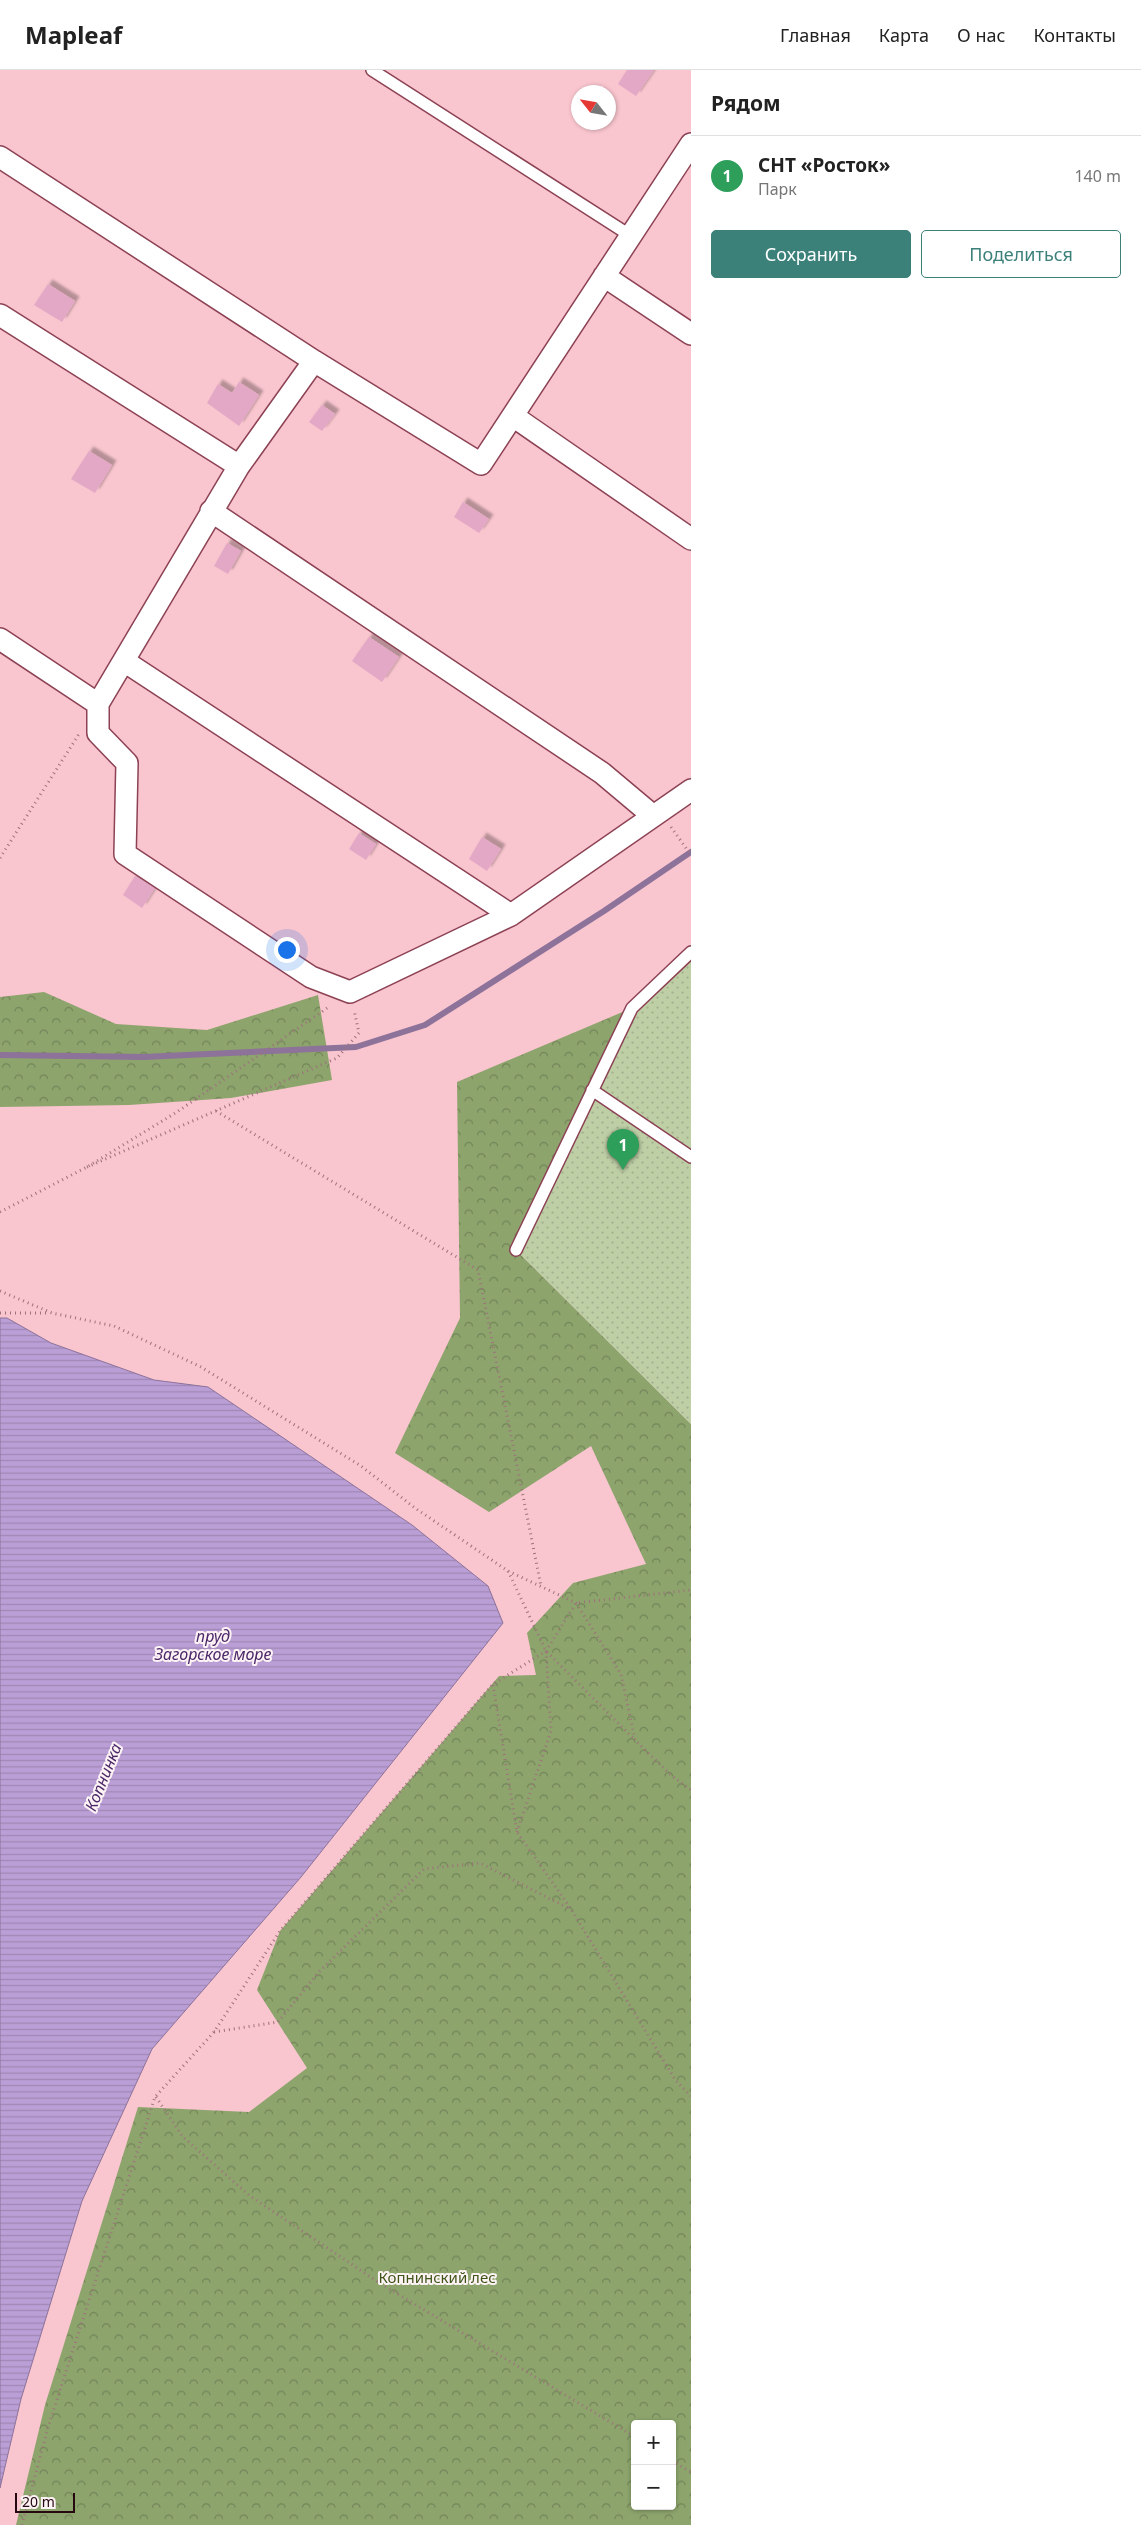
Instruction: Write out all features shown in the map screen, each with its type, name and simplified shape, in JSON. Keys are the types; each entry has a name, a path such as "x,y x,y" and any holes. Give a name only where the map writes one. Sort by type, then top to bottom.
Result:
{"street":[{"path":"0,157 314,361 481,464 691,144"},
{"path":"604,276 691,334"},
{"path":"0,314 239,466"},
{"path":"314,361 239,466 98,704 98,733 127,762 125,854 310,977 350,992 511,914 652,815 691,790"},
{"path":"512,416 691,539"},
{"path":"211,512 602,772 652,815"},
{"path":"0,639 98,704"},
{"path":"124,661 511,914"}],"lane":[{"path":"372,70 631,236"},
{"path":"516,1250 632,1008 691,952"},
{"path":"592,1090 691,1156"}],"path":[{"path":"0,858 98,704"},
{"path":"652,815 665,818 691,855"},
{"path":"87,1168 177,1112 350,992"},
{"path":"0,1212 87,1168 337,1058 358,1033"},
{"path":"216,1111 478,1270 541,1586"},
{"path":"0,1291 52,1313 114,1326 201,1367 361,1466 415,1508 508,1571 576,1603 621,1674 635,1740"},
{"path":"0,1313 52,1313"},
{"path":"508,1571 546,1651 672,1776 691,1790"},
{"path":"576,1603 691,1590"},
{"path":"22,2525 49,2424 155,2097 214,2032 280,1930 492,1685 546,1651 576,1603"},
{"path":"517,1832 551,1731 546,1651"},
{"path":"492,1685 517,1832 571,1909 676,2082 691,2096"},
{"path":"214,2032 278,2022 318,1973 424,1868 480,1863 571,1909"},
{"path":"155,2097 182,2137 250,2196 378,2282 631,2436"},
{"path":"676,2463 691,2472"}],"green space":[{"path":"691,952 691,1424 516,1250 632,1008"},
{"path":"44,992 116,1024 207,1030 318,995 332,1080 231,1098 129,1105 0,1107 0,997"},
{"name":"Копнинский лес","path":"632,1008 516,1250 691,1424 691,2525 16,2525 45,2405 138,2107 249,2112 307,2068 257,1990 280,1931 499,1676 536,1675 527,1633 573,1583 646,1564 591,1446 489,1512 395,1453 460,1318 457,1082"}],"water":[{"name":"пруд Загорское море","path":"0,1318 7,1318 51,1343 154,1380 208,1387 412,1525 488,1586 503,1623 301,1877 152,2049 82,2201 21,2399 0,2488"}],"building":[{"path":"627,70 654,70 636,96 618,84"},
{"path":"48,284 75,301 62,322 34,305"},
{"path":"239,382 259,395 239,426 207,403 218,384 232,393"},
{"path":"322,405 335,414 322,431 309,422"},
{"path":"89,451 112,465 95,493 71,479"},
{"path":"463,502 489,519 479,533 454,517"},
{"path":"227,543 241,551 228,574 214,566"},
{"path":"369,637 399,657 382,682 352,661"},
{"path":"359,833 376,844 366,860 349,849"},
{"path":"482,837 501,849 487,871 469,859"},
{"path":"135,876 155,888 142,908 123,895"}],"waterway":[{"path":"0,1055 144,1057 356,1047 425,1025 604,911 691,852"}],"place":[{"name":"СНТ «Росток»","path":"623,1170"}],"water label":[{"name":"Копнинка","path":"103,1777"}]}
